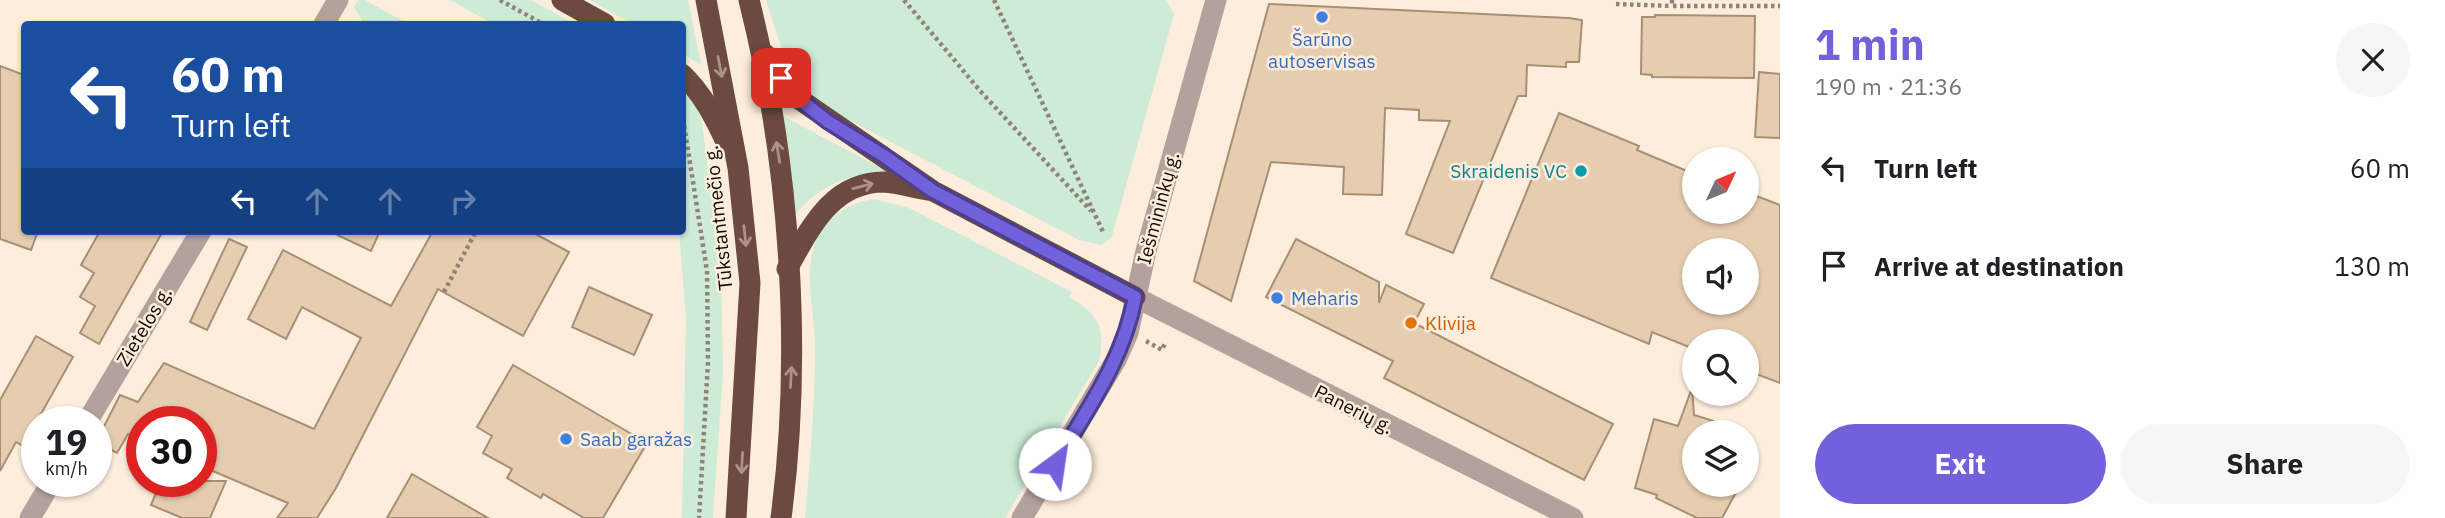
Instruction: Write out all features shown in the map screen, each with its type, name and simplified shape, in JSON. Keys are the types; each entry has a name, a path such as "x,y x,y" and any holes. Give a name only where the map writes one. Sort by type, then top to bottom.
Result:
{"highway":[{"path":"562,0 600,21"},
{"name":"Tūkstantmečio g.","path":"706,0 738,168 750,282 736,518"},
{"path":"748,0 760,46 780,160 787,269 792,359 787,474 781,518"},
{"path":"760,46 799,99 933,191 1135,297"},
{"path":"686,78 696,87 711,110 738,168"},
{"path":"787,269 811,227 825,208 841,194 861,185 886,182 933,191"}],"street":[{"path":"326,21 338,0"},
{"name":"Iešmininkų g.","path":"1022,518 1116,360 1128,333 1135,297 1216,0"},
{"name":"Zietelos g.","path":"97,406 199,235"},
{"name":"Panerių g.","path":"1135,297 1573,518"},
{"path":"30,518 42,497"}],"path":[{"path":"499,0 538,21"},
{"path":"904,0 982,93 1091,211"},
{"path":"994,0 1104,234"},
{"path":"1616,4 1780,6"},
{"path":"686,137 707,271 708,362 699,518"},
{"path":"444,292 474,235"},
{"path":"1142,339 1162,349 1165,343"}],"green space":[{"path":"358,0 365,0 403,21 362,21 354,7"},
{"path":"450,0 531,0 570,21 488,21"},
{"path":"590,0 688,0 701,65 686,56 686,21 627,21"},
{"path":"766,0 1166,0 1174,14 1112,236 1102,245 1079,240 816,103 790,67"},
{"path":"686,93 693,101 702,122 721,273 723,371 713,518 682,518 686,318 679,235 686,235"},
{"path":"783,116 888,172 861,175 837,182 815,195 796,214"},
{"path":"874,199 909,208 1072,292 1069,297 1087,309 1098,323 1101,339 1099,361 1005,518 805,518 815,369 810,279 812,253 821,232 832,218 847,207"}],"building":[{"path":"1269,4 1582,20 1579,62 1566,62 1566,67 1527,65 1526,96 1518,96 1453,253 1406,234 1450,121 1419,120 1419,110 1385,108 1382,195 1343,194 1344,167 1271,162 1231,301 1194,281"},
{"path":"1755,16 1754,78 1652,77 1641,74 1642,17"},
{"path":"0,66 21,74 21,235 37,235 31,250 0,239"},
{"path":"1759,72 1780,74 1780,138 1755,137"},
{"path":"1559,113 1639,146 1637,150 1682,169 1682,224 1759,224 1759,197 1780,205 1780,383 1759,375 1759,329 1682,329 1682,344 1652,332 1649,344 1491,278"},
{"path":"98,235 161,235 99,344 80,333 95,306 80,297 94,273 81,265"},
{"path":"337,235 378,235 371,251"},
{"path":"431,235 537,235 569,252 523,336 438,289 336,488 317,518 277,518 288,503 217,473 217,406 126,406 126,437 117,453 112,450 112,411 120,395 138,402 164,363 314,429 361,338 302,307 286,339 248,319 283,250 391,306"},
{"path":"229,239 247,247 207,330 190,322"},
{"path":"1296,239 1379,282 1379,303 1386,285 1424,304 1414,323 1613,424 1584,480 1384,378 1393,361 1266,297"},
{"path":"589,287 652,315 634,355 572,327"},
{"path":"36,336 73,357 45,406 21,406 21,445 16,442 0,471 0,400"},
{"name":"Saab garažas","path":"513,365 647,443 603,518 584,518 543,494 541,498 507,478 512,469 483,453 492,436 477,427"},
{"path":"1685,406 1693,406 1694,415 1710,420 1682,420 1682,497 1733,497 1722,518 1697,518 1656,498 1657,495 1635,488 1654,419 1678,426"},
{"path":"412,474 488,518 387,518"},
{"path":"217,481 226,481 210,518 182,518 151,505 154,497 217,497"}],"place":[{"name":"Šarūno autoservisas","path":"1322,17"},
{"name":"Skraidenis VC","path":"1581,171"},
{"name":"Meharis","path":"1277,298"},
{"name":"Klivija","path":"1411,323"},
{"name":"Saab garažas","path":"566,439"}],"route":[{"path":"781,78 799,99 827,121 884,156 933,191 1135,297 1128,333 1116,360 1055,464"}]}
